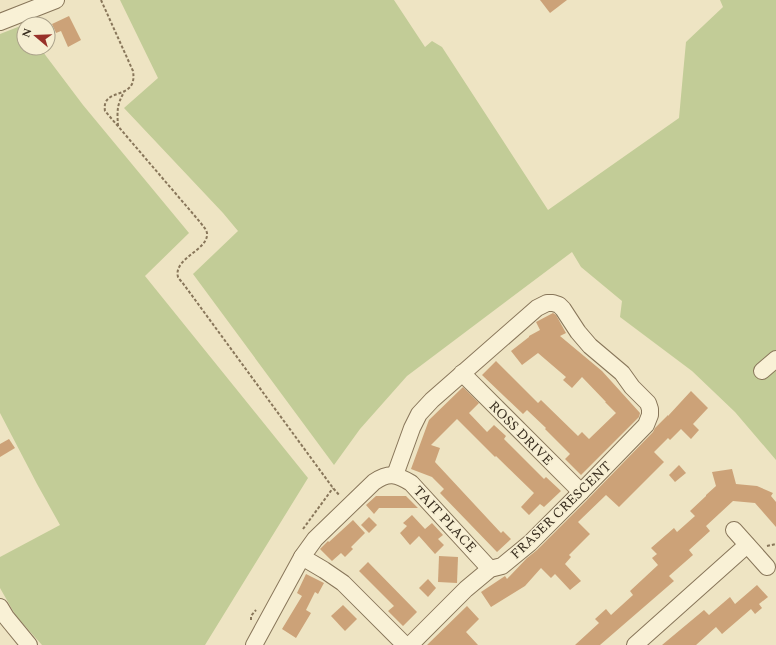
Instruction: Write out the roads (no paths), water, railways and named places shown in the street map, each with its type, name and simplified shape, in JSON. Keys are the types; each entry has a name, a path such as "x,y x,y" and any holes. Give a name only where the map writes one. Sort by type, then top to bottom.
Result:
{"street":[{"path":"0,22 56,0"},
{"name":"FRASER CRESCENT","path":"410,645 466,589 490,569 502,566 530,543 646,425 650,415 648,403 642,396 632,387 622,373 590,346 578,332 563,309 559,305 553,303 547,303 537,308 462,373"},
{"path":"762,371 776,359"},
{"path":"254,645 302,557 315,540 374,482 382,476 395,475 412,428 419,414 462,373"},
{"name":"ROSS DRIVE","path":"462,373 581,492"},
{"name":"TAIT PLACE","path":"395,475 411,483 490,569"},
{"path":"734,530 767,567"},
{"path":"635,645 653,640 747,545"},
{"path":"302,557 343,583 406,645"},
{"path":"0,607 6,617 29,645"}]}
